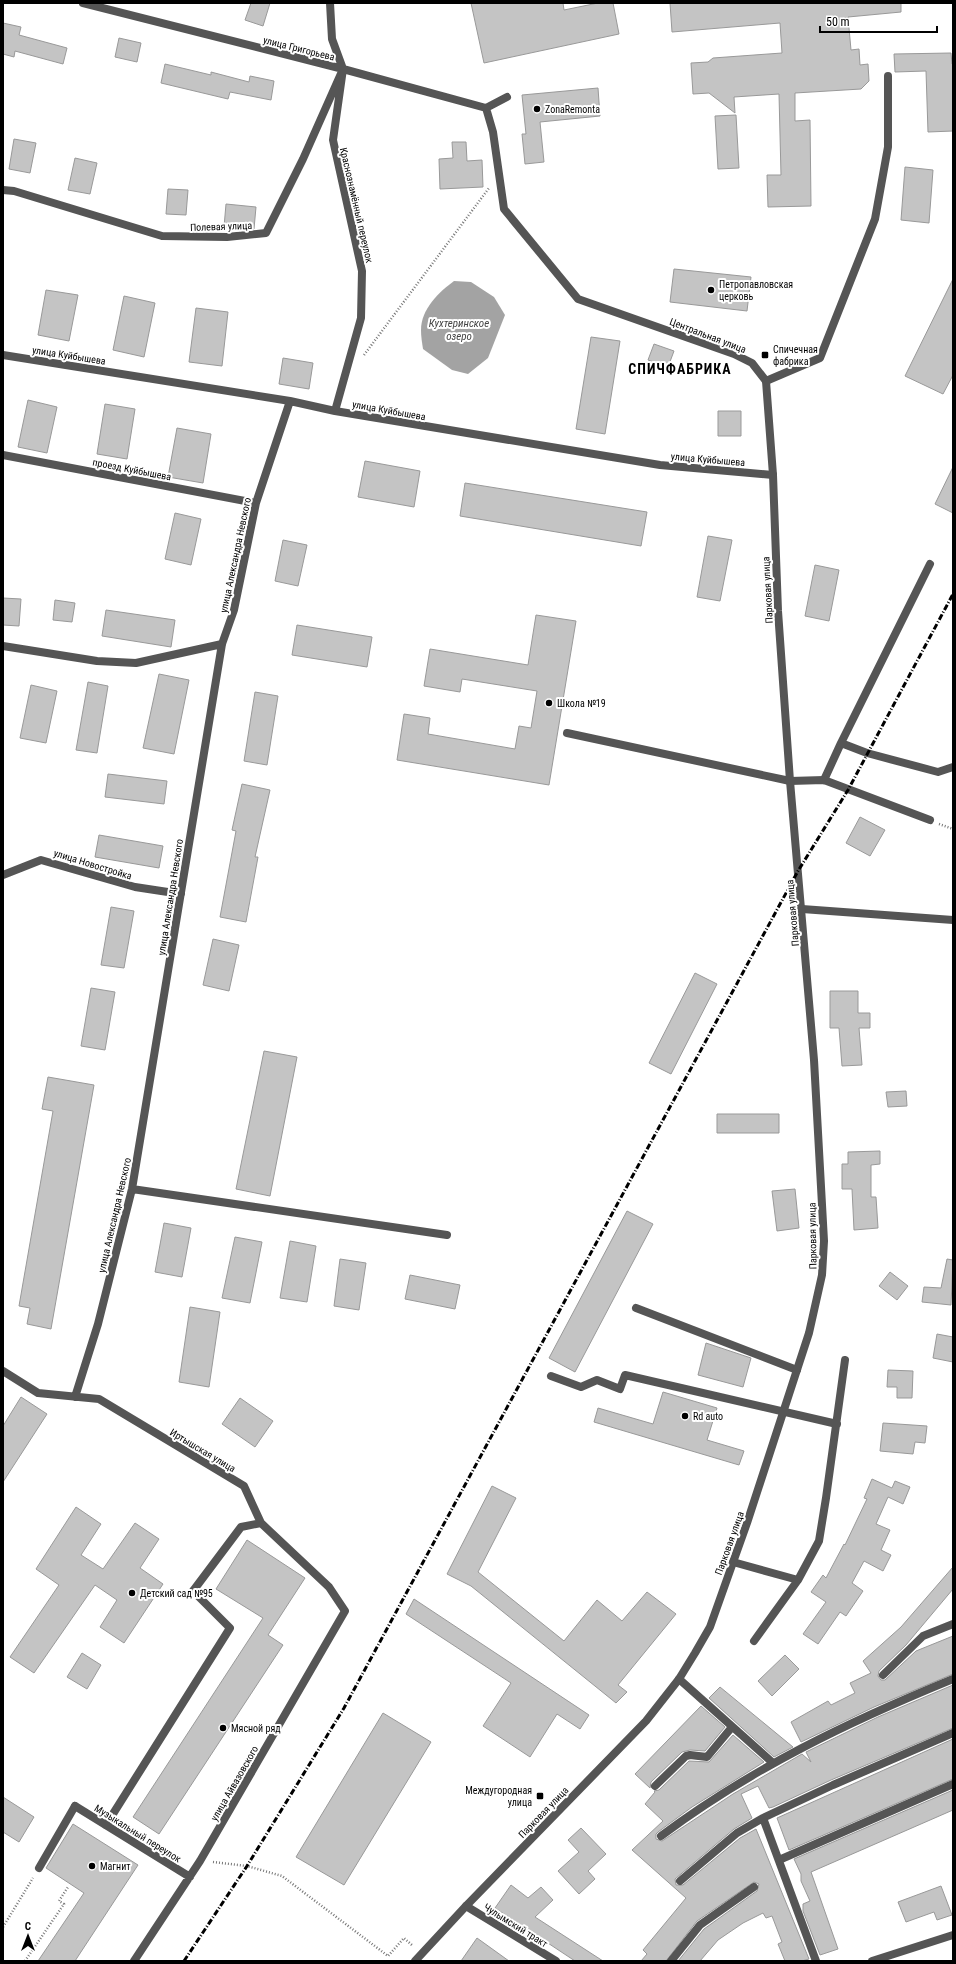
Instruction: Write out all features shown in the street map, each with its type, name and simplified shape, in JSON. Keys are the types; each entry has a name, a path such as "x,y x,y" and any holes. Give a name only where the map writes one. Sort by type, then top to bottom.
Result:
{"street":[{"name":"улица Григорьева","path":"83,3 343,69 486,108"},
{"name":"Краснознамённый переулок","path":"330,3 332,39 343,69 333,140 362,271 361,318 335,411"},
{"name":"Полевая улица","path":"3,190 14,191 162,236 227,237 266,234 303,159 343,69"},
{"path":"766,382 820,358 875,219 888,147 888,76"},
{"path":"486,108 507,97"},
{"name":"Центральная улица","path":"486,108 493,132 504,209 578,299 734,354 752,363 766,382"},
{"name":"улица Куйбышева","path":"3,355 290,401 335,411 660,466 773,475"},
{"name":"Парковая улица","path":"415,1961 466,1906 646,1721 679,1679 710,1627 784,1412 809,1333 822,1276 824,1241 814,1060 790,781 778,611 773,475 766,382"},
{"name":"улица Александра Невского","path":"75,1397 98,1324 132,1189 222,644 234,610 256,503 290,401"},
{"name":"проезд Куйбышева","path":"3,455 256,503"},
{"path":"824,780 930,564"},
{"path":"3,646 97,661 136,663 222,644"},
{"path":"567,733 790,781 824,780 930,820"},
{"path":"841,743 867,753 938,772 953,767"},
{"name":"улица Новостройка","path":"3,875 41,860 135,887 181,894"},
{"path":"802,909 953,920"},
{"path":"132,1189 447,1235"},
{"path":"636,1308 797,1370"},
{"path":"754,1641 798,1580 818,1541 837,1424 845,1360"},
{"name":"Иртышская улица","path":"3,1371 38,1393 99,1399 244,1486 261,1523 329,1586 345,1611"},
{"path":"551,1376 581,1387 597,1380 620,1389 625,1375 837,1424"},
{"path":"106,1825 230,1628 193,1592 241,1528 261,1523"},
{"path":"733,1562 798,1580"},
{"name":"улица Айвазовского","path":"134,1961 200,1861 345,1611"},
{"path":"883,1675 923,1636 953,1624"},
{"path":"679,1679 773,1763"},
{"path":"661,1836 741,1782 810,1743 878,1710 953,1679"},
{"path":"655,1786 686,1756 707,1757 732,1727"},
{"path":"680,1881 737,1833 763,1818 833,1785 953,1733"},
{"path":"779,1860 953,1784"},
{"name":"Музыкальный переулок","path":"39,1868 75,1806 190,1876"},
{"path":"763,1818 816,1961"},
{"path":"671,1961 700,1925 754,1887"},
{"name":"Чулымский тракт","path":"466,1906 556,1961"},
{"path":"872,1961 953,1935"}],"path":[{"path":"362,358 499,175"},
{"path":"200,1861 247,1866 282,1876 388,1956 404,1938 413,1946"},
{"path":"3,1927 39,1868"},
{"path":"25,1961 64,1904 59,1901 68,1887"}],"water":[{"name":"Кухтеринское озеро","path":"454,281 471,282 494,297 505,315 488,358 468,374 452,370 423,349 422,344 422,322 427,308 443,290"}],"building":[{"path":"251,3 270,3 263,26 245,20"},
{"path":"471,3 563,3 564,10 598,3 613,3 619,34 484,63"},
{"path":"670,3 901,3 901,12 848,17 851,50 859,49 860,65 868,64 869,81 861,89 795,93 795,121 810,120 811,206 768,207 767,175 781,175 779,94 734,97 735,113 709,93 693,94 691,63 708,62 713,58 782,53 780,23 672,32"},
{"path":"3,23 21,27 19,35 67,48 63,64 15,51 14,57 3,54"},
{"path":"119,38 141,43 137,62 115,57"},
{"path":"951,53 953,64 953,131 928,132 926,71 895,72 894,54"},
{"path":"165,64 211,75 211,72 249,82 250,76 274,81 271,100 230,92 228,99 161,83"},
{"path":"598,88 600,116 540,122 544,162 525,164 522,134 526,134 522,95"},
{"path":"736,115 739,168 718,169 715,116"},
{"path":"14,139 36,143 30,173 9,169"},
{"path":"452,142 466,142 467,161 482,160 483,187 440,189 439,159 453,158"},
{"path":"75,158 97,163 90,194 68,190"},
{"path":"905,167 933,170 929,223 901,220"},
{"path":"168,189 188,190 186,215 166,214"},
{"path":"226,204 256,207 254,229 224,227"},
{"name":"Петропавловская церковь","path":"674,269 751,277 747,311 670,302"},
{"path":"953,279 953,375 943,394 905,376"},
{"path":"46,290 78,295 69,341 38,335"},
{"path":"124,296 155,303 144,357 113,350"},
{"path":"196,308 228,312 222,366 189,362"},
{"path":"591,337 620,341 605,434 576,429"},
{"path":"654,344 674,351 668,367 648,360"},
{"path":"283,358 313,363 309,389 279,384"},
{"path":"28,400 57,407 47,453 18,447"},
{"path":"105,404 135,409 127,459 97,454"},
{"path":"718,411 741,411 741,436 718,436"},
{"path":"177,428 211,434 203,483 168,477"},
{"path":"365,461 420,471 414,507 358,497"},
{"path":"953,467 953,513 935,504"},
{"path":"465,483 647,512 641,546 460,516"},
{"path":"175,513 201,519 191,565 165,559"},
{"path":"708,536 732,540 720,601 697,597"},
{"path":"283,540 307,545 298,586 275,581"},
{"path":"815,565 839,570 829,621 805,616"},
{"path":"3,598 21,599 19,626 3,625"},
{"path":"55,600 75,603 72,622 53,620"},
{"path":"106,610 175,620 171,647 102,636"},
{"name":"Школа №19","path":"536,615 576,621 549,785 397,760 404,714 430,718 428,734 515,749 519,726 531,728 537,691 462,679 460,692 424,686 430,649 528,665"},
{"path":"297,625 372,637 367,667 292,655"},
{"path":"159,674 189,680 174,754 143,748"},
{"path":"88,682 108,686 97,753 76,750"},
{"path":"31,685 57,691 46,743 20,738"},
{"path":"255,692 278,696 267,765 244,761"},
{"path":"108,774 167,781 164,804 105,797"},
{"path":"242,784 270,790 255,857 258,857 246,922 220,917 236,831 232,830"},
{"path":"860,817 885,830 870,856 846,843"},
{"path":"99,835 163,846 159,868 95,857"},
{"path":"111,907 134,911 124,968 101,965"},
{"path":"213,939 239,945 229,991 203,985"},
{"path":"695,973 717,984 671,1074 649,1063"},
{"path":"91,988 115,992 105,1050 81,1046"},
{"path":"830,991 858,991 858,1013 870,1013 870,1028 859,1028 862,1065 842,1066 839,1028 830,1028"},
{"path":"264,1051 297,1057 270,1196 236,1189"},
{"path":"48,1077 94,1085 51,1329 27,1324 30,1308 19,1306 53,1111 42,1109"},
{"path":"906,1091 907,1106 888,1107 886,1092"},
{"path":"717,1114 779,1114 779,1133 717,1133"},
{"path":"880,1151 880,1164 871,1165 871,1197 876,1197 878,1228 854,1230 852,1189 842,1189 842,1164 848,1164 848,1152"},
{"path":"795,1189 799,1228 777,1231 772,1191"},
{"path":"627,1211 653,1224 575,1372 549,1358"},
{"path":"164,1223 191,1228 182,1277 155,1272"},
{"path":"235,1237 262,1242 250,1303 222,1298"},
{"path":"290,1241 316,1246 307,1302 280,1298"},
{"path":"340,1259 366,1263 359,1310 334,1306"},
{"path":"947,1259 953,1260 951,1305 922,1302 924,1287 941,1288"},
{"path":"890,1272 908,1286 897,1300 879,1286"},
{"path":"410,1275 460,1285 455,1309 405,1299"},
{"path":"190,1307 220,1312 209,1387 179,1382"},
{"path":"937,1334 953,1337 953,1362 933,1358"},
{"path":"706,1343 751,1358 743,1387 698,1375"},
{"path":"888,1370 913,1371 912,1398 897,1398 897,1387 887,1387"},
{"path":"663,1392 717,1408 707,1440 744,1451 739,1465 594,1422 598,1408 653,1424"},
{"path":"21,1397 47,1414 3,1482 3,1426"},
{"path":"240,1398 273,1421 255,1447 222,1424"},
{"path":"883,1423 927,1426 925,1443 915,1442 913,1454 880,1451"},
{"path":"872,1479 892,1488 895,1481 910,1487 903,1504 888,1497 876,1524 890,1530 881,1550 891,1555 883,1571 864,1561 852,1583 863,1591 846,1616 840,1612 818,1644 803,1634 826,1602 811,1592 823,1575 826,1578 844,1544 845,1545 867,1499 864,1498"},
{"path":"492,1486 516,1498 478,1572 564,1641 597,1600 622,1621 647,1592 676,1614 618,1685 627,1692 616,1703 471,1586 447,1574"},
{"name":"Детский сад №95","path":"76,1507 101,1524 81,1555 103,1569 135,1523 159,1539 140,1568 163,1584 124,1643 100,1627 117,1600 95,1585 34,1673 10,1657 59,1585 36,1569"},
{"path":"247,1540 305,1578 268,1635 283,1645 159,1834 133,1817 263,1618 216,1589"},
{"path":"953,1567 953,1589 906,1645 879,1671 878,1676 881,1680 885,1680 916,1651 953,1636 953,1674 874,1707 801,1742 791,1722 828,1701 831,1705 855,1693 850,1683 871,1673 863,1661 901,1627"},
{"path":"414,1599 589,1715 580,1729 557,1714 530,1757 483,1726 511,1683 406,1614"},
{"path":"82,1653 101,1665 87,1689 67,1677"},
{"path":"785,1655 799,1669 772,1696 758,1681"},
{"path":"953,1685 953,1728 831,1780 773,1807 769,1808 758,1786 741,1794 752,1818 734,1829 675,1879 676,1885 683,1885 740,1838 756,1829 809,1959 802,1961 785,1961 778,1944 782,1942 772,1916 766,1918 763,1913 743,1923 718,1940 700,1961 678,1961 704,1929 757,1891 759,1884 754,1882 697,1921 666,1961 641,1961 647,1954 643,1950 686,1898 632,1850 663,1821 645,1804 655,1792 654,1791 659,1790 689,1761 709,1762 733,1735 764,1762 692,1807 658,1832 656,1834 656,1839 662,1841 733,1794 802,1754 811,1762 806,1752 878,1717"},
{"path":"720,1687 793,1747 774,1757 709,1698"},
{"path":"701,1706 725,1727 705,1751 690,1750 682,1752 651,1782 650,1788 635,1774"},
{"path":"383,1713 431,1742 344,1885 296,1857"},
{"path":"953,1739 953,1779 789,1850 777,1818"},
{"path":"953,1790 953,1810 811,1872 838,1949 820,1955 803,1911 803,1904 810,1901 801,1881 801,1874 794,1859"},
{"path":"3,1797 34,1817 19,1842 3,1832"},
{"name":"Магнит","path":"73,1824 138,1865 75,1961 38,1961 84,1893 46,1868"},
{"path":"581,1828 606,1854 588,1871 595,1879 579,1894 558,1871 579,1852 568,1840"},
{"path":"511,1885 528,1898 541,1887 553,1900 535,1917 603,1961 575,1961 495,1908"},
{"path":"941,1886 952,1915 937,1920 934,1912 906,1922 898,1902"},
{"path":"477,1938 509,1961 461,1961"}],"railway":[{"path":"184,1961 247,1866 344,1708 798,871 848,790 953,594"}],"place":[{"name":"ZonaRemonta","path":"537,109"},
{"name":"Петропавловская церковь","path":"711,290"},
{"name":"Спичечная фабрика","path":"765,355"},
{"name":"Школа №19","path":"549,703"},
{"name":"Rd auto","path":"685,1416"},
{"name":"Детский сад №95","path":"132,1593"},
{"name":"Мясной ряд","path":"223,1728"},
{"name":"Междугородная улица","path":"540,1796"},
{"name":"Магнит","path":"92,1866"}],"district":[{"name":"СПИЧФАБРИКА","path":"680,369"}]}
